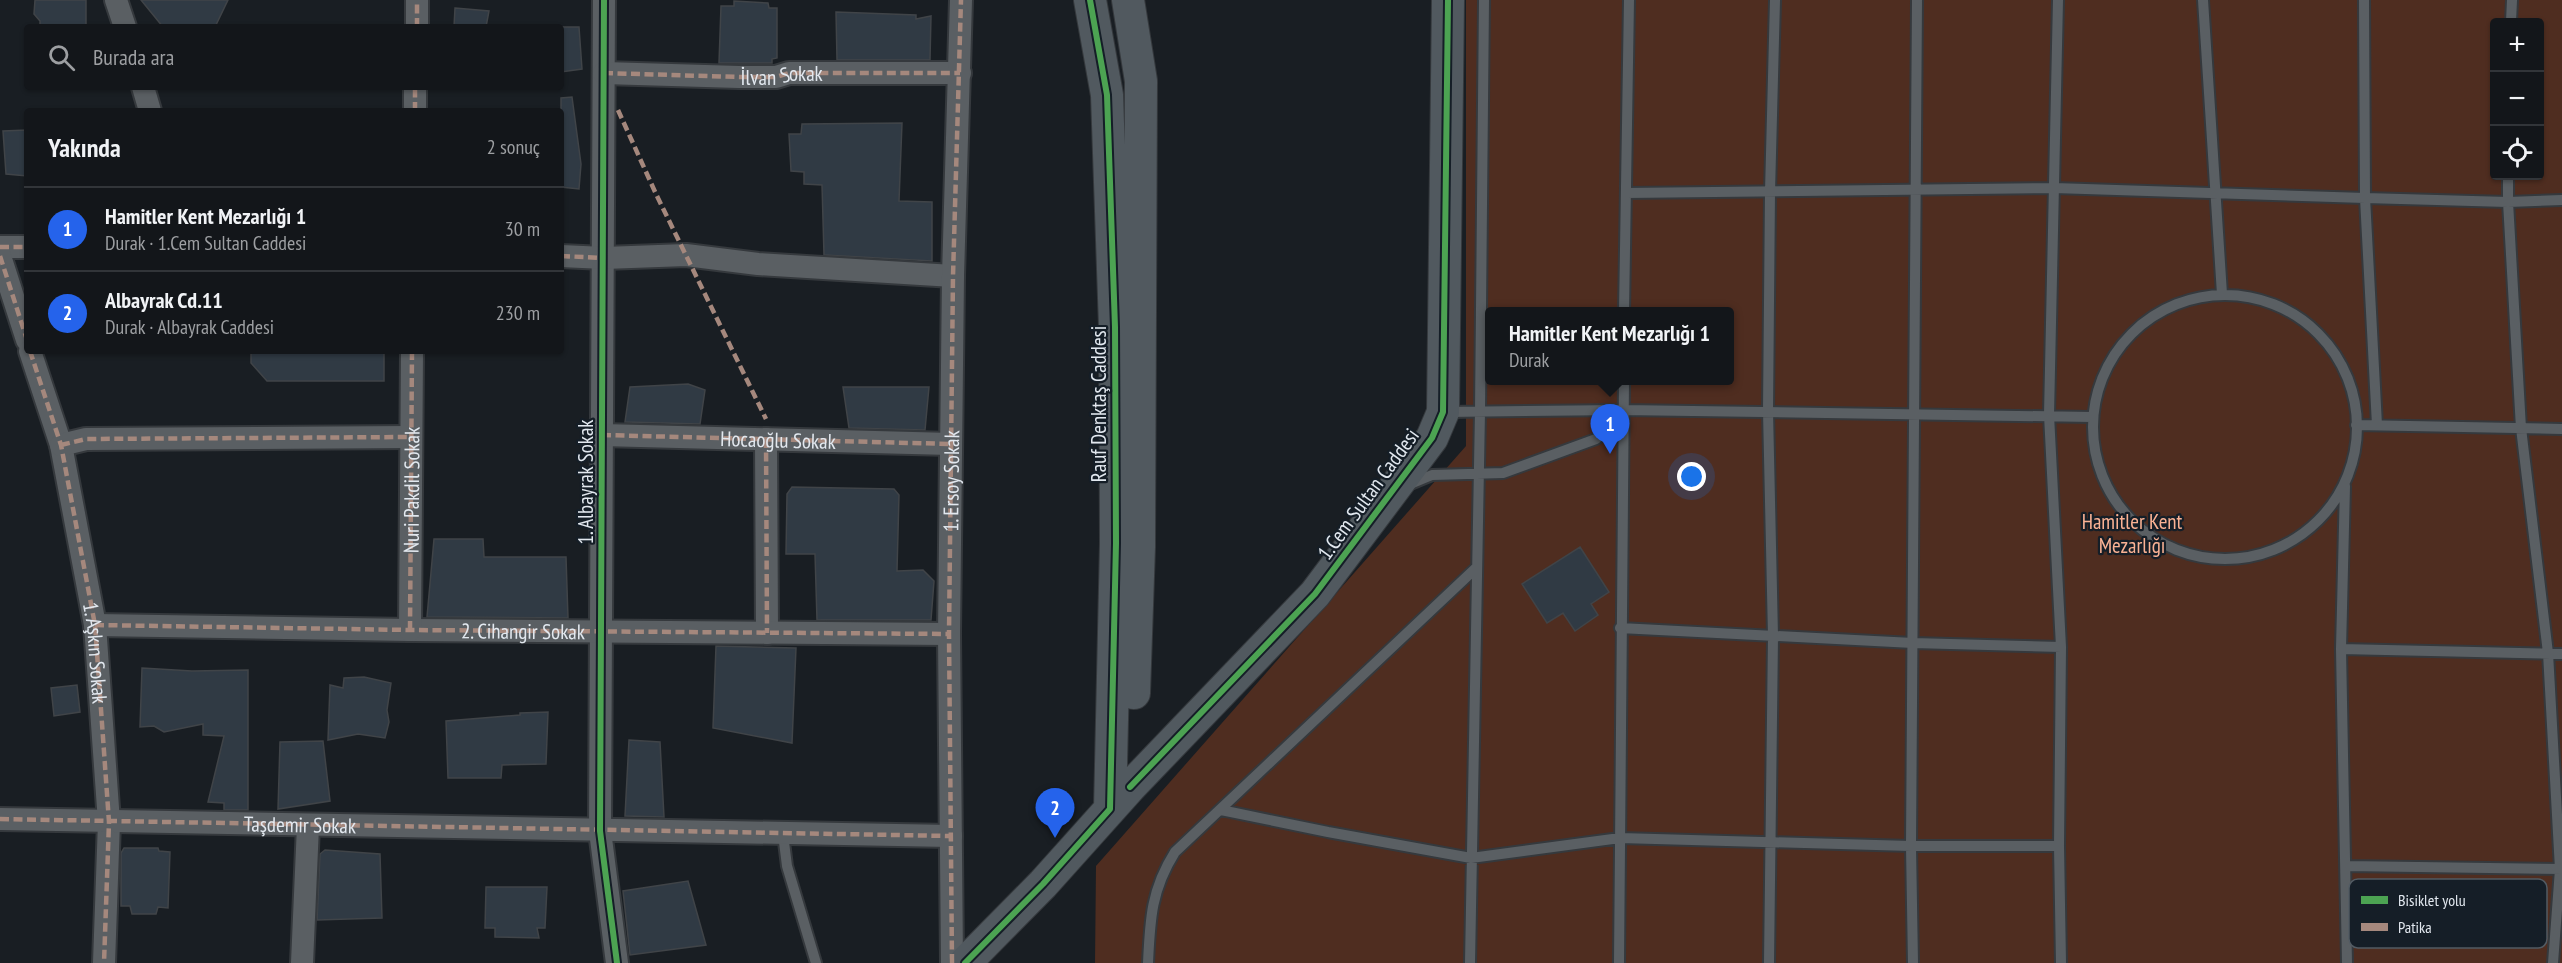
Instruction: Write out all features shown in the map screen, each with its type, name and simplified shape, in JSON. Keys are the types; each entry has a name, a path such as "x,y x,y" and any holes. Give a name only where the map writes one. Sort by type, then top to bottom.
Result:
{"street":[{"path":"116,0 124,24"},
{"path":"417,0 417,24"},
{"name":"1. Albayrak Sokak","path":"604,0 600,831 617,963"},
{"name":"1. Ersoy Sokak","path":"952,963 949,634 953,276 961,0"},
{"name":"Rauf Denktaş Caddesi","path":"1090,0 1107,95 1115,327 1120,798"},
{"name":"Rauf Denktaş Caddesi","path":"1120,798 1139,547 1142,81 1128,0"},
{"name":"1.Cem Sultan Caddesi","path":"965,963 1043,884 1120,798 1315,594 1432,438 1443,412 1448,0"},
{"name":"İlvan Sokak","path":"604,73 739,77 776,77 789,73 960,73"},
{"path":"144,90 149,108"},
{"path":"415,90 415,108"},
{"path":"0,247 24,247"},
{"path":"564,256 604,258 686,255 758,264 953,276"},
{"path":"0,256 24,331"},
{"name":"1. Aşkın Sokak","path":"31,354 61,445 95,625 109,822 104,963"},
{"name":"Nuri Pakdil Sokak","path":"410,630 412,354"},
{"name":"Hocaoğlu Sokak","path":"602,435 951,444"},
{"path":"61,445 86,438 411,437"},
{"path":"766,439 767,633"},
{"name":"2. Cihangir Sokak","path":"95,625 949,634"},
{"name":"Taşdemir Sokak","path":"0,819 951,836"},
{"path":"302,963 308,826"}],"lane":[{"path":"1470,963 1480,411 1484,0"},
{"path":"1624,307 1629,0"},
{"path":"1768,963 1773,636 1768,411 1775,0"},
{"path":"1913,963 1911,846 1917,0"},
{"path":"2058,0 2049,416 2061,647 2059,846 2061,963"},
{"path":"2203,0 2222,294"},
{"path":"2364,0 2365,198 2376,425"},
{"path":"2511,18 2512,0"},
{"path":"2508,180 2521,428 2548,653 2561,869 2553,963"},
{"path":"1626,193 2055,188 2217,195 2508,202 2562,200"},
{"path":"2222,294 2266,300 2306,320 2336,352 2354,392 2356,425 2354,462 2345,486 2321,519 2289,544 2250,557 2210,559 2170,548 2136,526 2110,495 2095,457 2092,417 2100,378 2120,344 2149,317 2184,300 2222,294"},
{"path":"1619,963 1620,628 1624,385"},
{"path":"1443,412 1768,411 2092,417"},
{"path":"1391,493 1432,475 1503,473 1596,439 1623,412"},
{"path":"2356,425 2562,429"},
{"path":"2345,486 2341,649 2347,963"},
{"path":"1148,963 1151,910 1155,890 1164,869 1175,852 1476,568"},
{"path":"1620,628 1913,643 2061,647"},
{"path":"2341,649 2562,654"},
{"path":"1221,810 1471,858 1620,838 1911,846 2059,846"},
{"path":"783,834 787,866 816,963"},
{"path":"2346,866 2561,869"}],"green space":[{"name":"Hamitler Kent Mezarlığı","path":"1466,0 2562,0 2562,963 1095,963 1096,866 1466,446"}],"building":[{"path":"35,0 86,0 86,24 40,24 34,14"},
{"path":"141,0 228,0 216,24 161,24"},
{"path":"734,1 768,3 769,8 777,8 777,58 772,59 772,63 719,63 721,6 734,6"},
{"path":"455,8 489,11 487,24 454,24"},
{"path":"836,12 916,15 916,19 931,16 930,60 837,60"},
{"path":"564,27 579,27 582,69 564,72"},
{"path":"572,97 581,164 579,189 564,187 564,108 561,108 561,98"},
{"path":"902,123 899,201 932,202 932,261 824,255 822,185 804,184 804,172 791,171 789,134 801,134 802,124"},
{"path":"24,130 24,176 6,174 3,131"},
{"path":"251,354 384,354 384,381 267,381 251,363"},
{"path":"688,384 705,390 700,424 625,422 630,387"},
{"path":"843,387 929,387 925,430 849,428"},
{"path":"792,487 894,489 899,495 897,571 923,570 934,581 931,620 817,620 815,554 786,554 787,494"},
{"path":"434,539 483,539 484,557 566,557 568,618 427,617"},
{"path":"1580,547 1609,592 1591,604 1598,615 1575,631 1563,613 1547,623 1522,584"},
{"path":"716,646 796,648 792,743 713,728"},
{"path":"142,668 192,671 248,670 248,810 224,810 224,803 208,802 224,736 203,735 203,724 164,732 154,726 140,727"},
{"path":"364,677 391,683 387,710 389,722 385,738 358,734 328,740 330,685 343,688 344,678"},
{"path":"77,685 80,712 54,716 51,688"},
{"path":"548,712 546,764 502,765 501,778 448,778 446,721"},
{"path":"629,740 660,742 664,817 625,816"},
{"path":"323,741 330,801 278,809 280,742"},
{"path":"124,848 158,848 159,851 170,852 168,908 158,907 156,914 132,914 130,906 121,906 121,853"},
{"path":"325,850 380,854 382,918 317,920 320,854"},
{"path":"688,881 706,945 630,955 623,891"},
{"path":"486,887 547,887 545,928 537,928 539,938 495,937 495,928 485,928"}],"marked path":[{"path":"417,0 417,24"},
{"path":"952,963 949,634 953,276 961,0"},
{"path":"604,73 739,77 776,77 789,73 960,73"},
{"path":"415,90 415,108"},
{"path":"618,110 656,194 766,419"},
{"path":"0,247 24,247"},
{"path":"0,256 24,331"},
{"path":"564,256 604,258"},
{"path":"31,354 61,445 95,625 109,822 104,963"},
{"path":"410,630 412,354"},
{"path":"602,435 951,444"},
{"path":"61,445 86,439 411,437"},
{"path":"766,439 767,633"},
{"path":"95,625 949,634"},
{"path":"0,819 951,836"}],"cycle path":[{"path":"604,0 600,831 617,963"},
{"path":"965,963 1043,884 1110,809 1116,543 1115,327 1107,95 1090,0"},
{"path":"1130,787 1315,594 1432,438 1443,412 1448,0"}],"place":[{"name":"Hamitler Kent Mezarlığı 1","path":"1610,454"},
{"name":"Albayrak Cd.11","path":"1055,838"}]}
